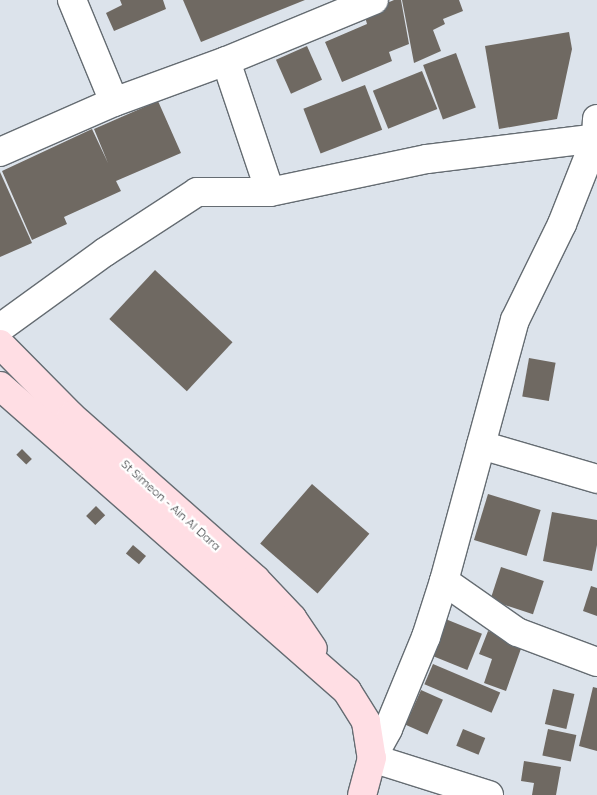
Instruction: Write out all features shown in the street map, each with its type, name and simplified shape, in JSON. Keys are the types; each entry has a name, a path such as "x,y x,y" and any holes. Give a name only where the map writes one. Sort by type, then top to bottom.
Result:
{"main road":[{"name":"St Simeon - Ain Al Dara","path":"0,344 71,416 255,579 292,618 331,675"},
{"name":"St Simeon - Ain Al Dara","path":"0,386 347,691 366,722 372,758 362,795"}],"street":[{"path":"72,0 114,102"},
{"path":"0,152 114,102 226,61 374,0"},
{"path":"226,61 270,192"},
{"path":"0,328 105,252 197,192 270,192 427,159 597,131 562,224 515,320 444,581 426,637 388,729 372,758 488,795"},
{"path":"481,445 597,479"},
{"path":"444,581 517,632 597,662"}],"building":[{"path":"120,0 163,0 166,9 114,31 106,13 122,5"},
{"path":"183,0 305,0 201,42"},
{"path":"394,0 401,0 409,44 389,52 392,61 342,82 325,42 367,24 364,13"},
{"path":"402,0 459,0 463,11 443,19 445,24 433,30 441,51 414,63"},
{"path":"569,32 572,49 557,119 499,129 485,46"},
{"path":"307,46 322,80 291,94 276,60"},
{"path":"456,53 476,108 443,119 423,65"},
{"path":"422,71 437,109 388,129 373,91"},
{"path":"365,85 382,130 321,153 303,109"},
{"path":"158,101 181,153 116,181 121,191 64,217 67,224 32,240 2,171 92,129 108,163 94,129"},
{"path":"0,172 32,243 0,257"},
{"path":"155,270 233,342 187,391 109,319"},
{"path":"529,358 556,363 549,401 522,396"},
{"path":"22,449 32,459 26,465 16,455"},
{"path":"312,484 369,534 318,593 260,544"},
{"path":"488,494 541,510 527,556 474,540"},
{"path":"96,506 105,515 95,525 86,516"},
{"path":"552,512 597,520 597,545 592,571 543,561"},
{"path":"133,545 146,556 139,564 126,553"},
{"path":"501,567 544,581 533,614 490,600"},
{"path":"591,586 597,588 597,616 583,611"},
{"path":"443,618 482,634 467,670 428,654"},
{"path":"488,631 523,643 506,691 484,683 492,659 479,654"},
{"path":"433,664 500,693 492,713 424,684"},
{"path":"593,687 597,688 597,751 579,746"},
{"path":"553,689 574,694 566,729 545,724"},
{"path":"421,690 443,700 427,734 406,725"},
{"path":"463,729 485,738 479,755 456,746"},
{"path":"548,729 576,735 571,761 542,755"},
{"path":"524,761 561,767 556,795 532,795 534,783 521,781"}]}
